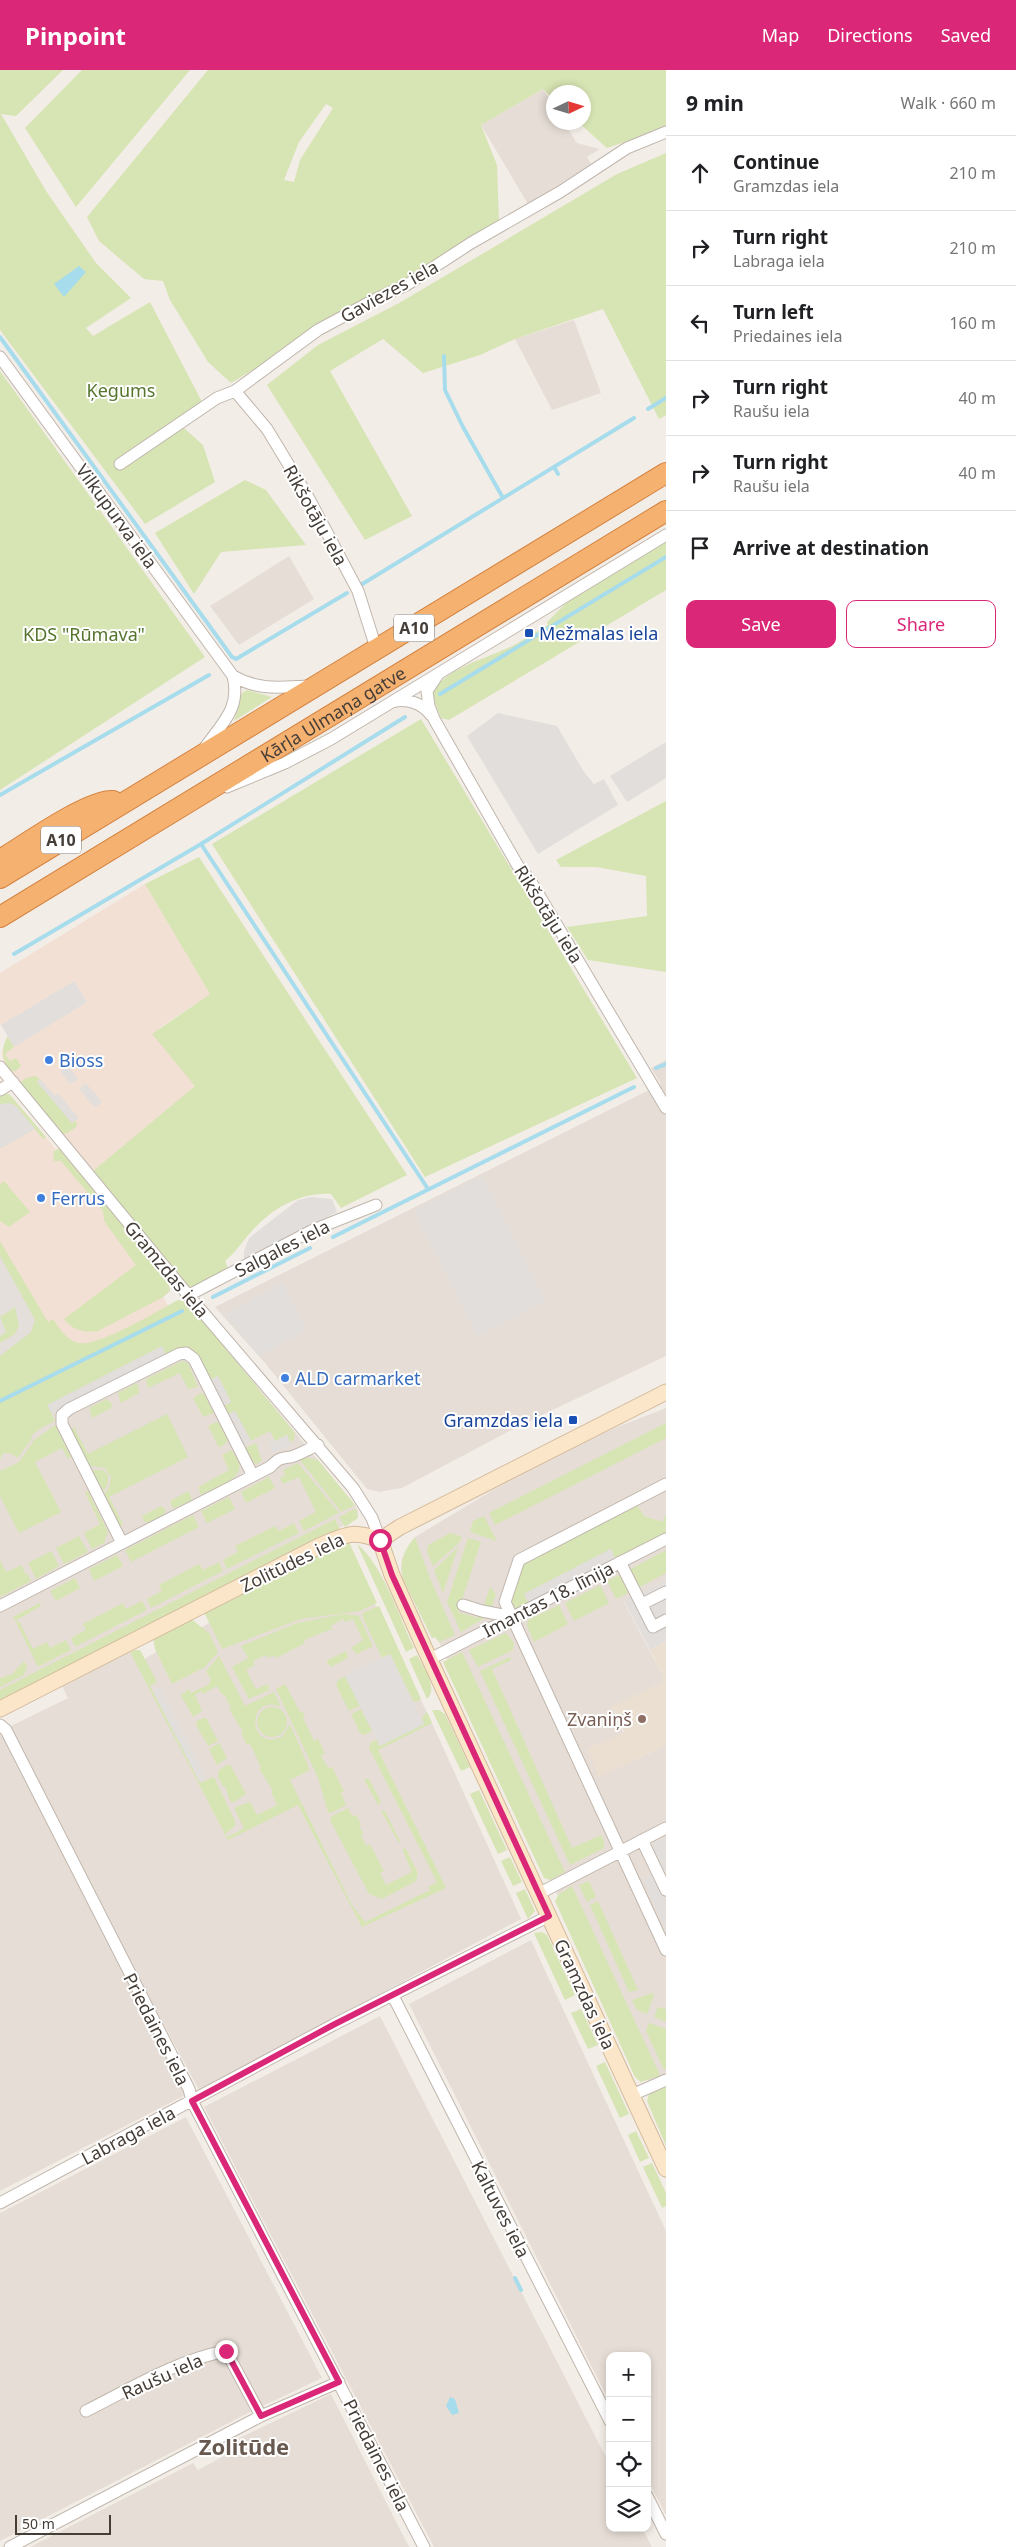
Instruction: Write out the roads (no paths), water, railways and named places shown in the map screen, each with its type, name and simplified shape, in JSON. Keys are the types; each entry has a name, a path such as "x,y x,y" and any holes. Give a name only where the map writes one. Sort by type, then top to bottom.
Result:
{"highway":[{"name":"Kārļa Ulmaņa gatve","path":"0,878 122,802 378,650 666,473"},
{"name":"Kārļa Ulmaņa gatve","path":"0,917 666,512"},
{"path":"0,860 87,808 107,801 122,802"},
{"path":"0,933 31,898"}],"street":[{"name":"Gaviezes iela","path":"120,464 217,398 235,391 318,330 372,300 408,284 471,243 560,192 627,148 666,132"},
{"name":"Vilkupurva iela","path":"0,357 234,676"},
{"name":"Rikšotāju iela","path":"235,391 267,429 306,495 358,591 378,650"},
{"path":"192,800 285,764 331,739 666,535"},
{"path":"434,719 427,691 432,680 443,670"},
{"path":"234,676 249,685 318,686"},
{"path":"197,759 232,710 237,691 234,676"},
{"path":"388,704 402,701 413,703 427,710 434,719"},
{"name":"Rikšotāju iela","path":"434,719 518,866 530,880 666,1108"},
{"name":"Gramzdas iela","path":"0,1067 189,1295 318,1445 363,1503 380,1540 392,1575 430,1659 666,2169"},
{"path":"0,1090 13,1082"},
{"name":"Salgales iela","path":"189,1295 313,1230 376,1205"},
{"path":"122,1543 62,1424 62,1415 69,1409 179,1354 186,1354 194,1359 253,1476"},
{"path":"380,1540 400,1527 666,1392"},
{"path":"0,1606 272,1466 276,1459 284,1456 291,1457 318,1445"},
{"path":"666,1484 519,1560 505,1598 506,1607 513,1617 666,1950"},
{"name":"Zolitūdes iela","path":"0,1709 321,1545 347,1534 360,1533 380,1540"},
{"name":"Imantas 18. līnija","path":"430,1659 666,1539"},
{"path":"620,1562 653,1626 666,1620"},
{"path":"642,1604 666,1592"},
{"name":"Imantas 18. līnija","path":"463,1605 513,1617"},
{"name":"Priedaines iela","path":"0,1725 6,1730 188,2089 192,2101 424,2547"},
{"path":"538,1894 666,1828"},
{"path":"642,1840 666,1890"},
{"name":"Labraga iela","path":"0,2203 333,2025 549,1916"},
{"name":"Kaltuves iela","path":"393,1996 606,2413"},
{"path":"632,2095 666,2080"},
{"name":"Raušu iela","path":"86,2411 150,2379 208,2354 226,2351 261,2416"},
{"path":"10,2547 261,2416 339,2382"},
{"path":"651,2504 666,2534"}],"water":[{"path":"79,266 86,272 64,297 54,284"},
{"path":"450,2397 455,2399 459,2413 452,2415 446,2406"}],"waterway":[{"path":"0,337 232,657 236,659 347,593"},
{"path":"444,356 445,390 463,427 503,498"},
{"path":"648,409 666,398"},
{"path":"359,586 634,418"},
{"path":"554,467 558,474"},
{"path":"440,694 666,557"},
{"path":"0,795 209,675"},
{"path":"14,954 201,844 405,717"},
{"path":"201,844 428,1189"},
{"path":"656,1068 666,1064"},
{"path":"333,1237 634,1087"},
{"path":"213,1297 310,1248"},
{"path":"0,1401 182,1311"},
{"path":"515,2278 521,2290"}],"place":[{"name":"Mežmalas iela","path":"529,633"},
{"name":"Bioss","path":"49,1060"},
{"name":"Ferrus","path":"41,1198"},
{"name":"ALD carmarket","path":"285,1378"},
{"name":"Gramzdas iela","path":"573,1420"},
{"name":"Zvaniņš","path":"642,1719"}],"district":[{"name":"Zolitūde","path":"244,2446"}],"park label":[{"name":"Ķegums","path":"121,390"},
{"name":"KDS \"Rūmava\"","path":"84,634"}]}
